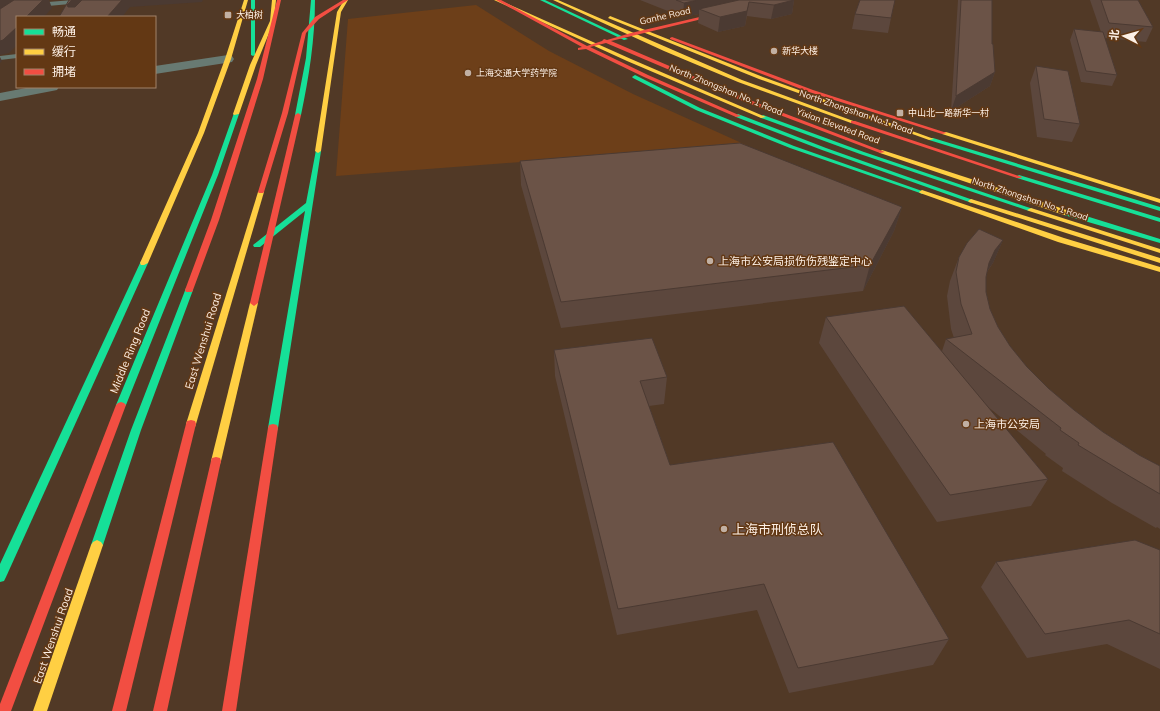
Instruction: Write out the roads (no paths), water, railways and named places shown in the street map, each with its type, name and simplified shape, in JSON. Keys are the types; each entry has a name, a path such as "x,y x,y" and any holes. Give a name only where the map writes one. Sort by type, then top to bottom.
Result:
{"main road":[{"path":"0,577 201,133 228,58 246,0"},
{"path":"253,0 253,65"},
{"name":"Middle Ring Road","path":"4,711 141,354 215,175 253,65 272,21 274,0"},
{"name":"East Wenshui Road","path":"40,711 136,430 215,220 260,79 279,0"},
{"path":"306,82 313,31 313,0"},
{"path":"160,711 212,475 306,82 328,0"},
{"name":"East Wenshui Road","path":"229,711 339,12 346,0"},
{"name":"East Wenshui Road","path":"119,711 188,433 285,113 304,32 308,25 319,16 346,0"},
{"path":"497,0 557,34 646,77 769,128 976,203 1160,261"},
{"name":"North Zhongshan No. 1 Road","path":"497,0 594,46 765,117 949,183 1160,251"},
{"name":"Yixian Elevated Road","path":"542,0 721,80 839,125 1006,182 1160,229"},
{"name":"North Zhongshan No.1 Road","path":"555,0 707,68 830,115 928,146 1048,187 1160,220"},
{"path":"569,0 746,73 891,125 1160,209"},
{"name":"Ganhe Road","path":"580,49 631,34 778,0"},
{"name":"Yixian Elevated Road","path":"534,7 679,75 789,118 890,155 1005,194 1160,242"},
{"path":"606,23 651,30 811,91 1160,201"},
{"path":"564,32 580,49 698,109 792,147 1032,231 1160,270"},
{"path":"241,258 310,203"}],"street":[{"path":"156,70 228,58"},
{"path":"0,96 46,88"}],"lane":[{"path":"47,3 92,1"},
{"path":"86,6 92,1"},
{"path":"0,58 16,56"}],"place":[{"name":"大柏树","path":"228,15"},
{"name":"新华大楼","path":"774,51"},
{"name":"上海交通大学药学院","path":"468,73"},
{"name":"中山北一路新华一村","path":"900,113"},
{"name":"上海市公安局损伤伤残鉴定中心","path":"710,261"},
{"name":"上海市公安局","path":"966,424"},
{"name":"上海市刑侦总队","path":"724,529"}]}
